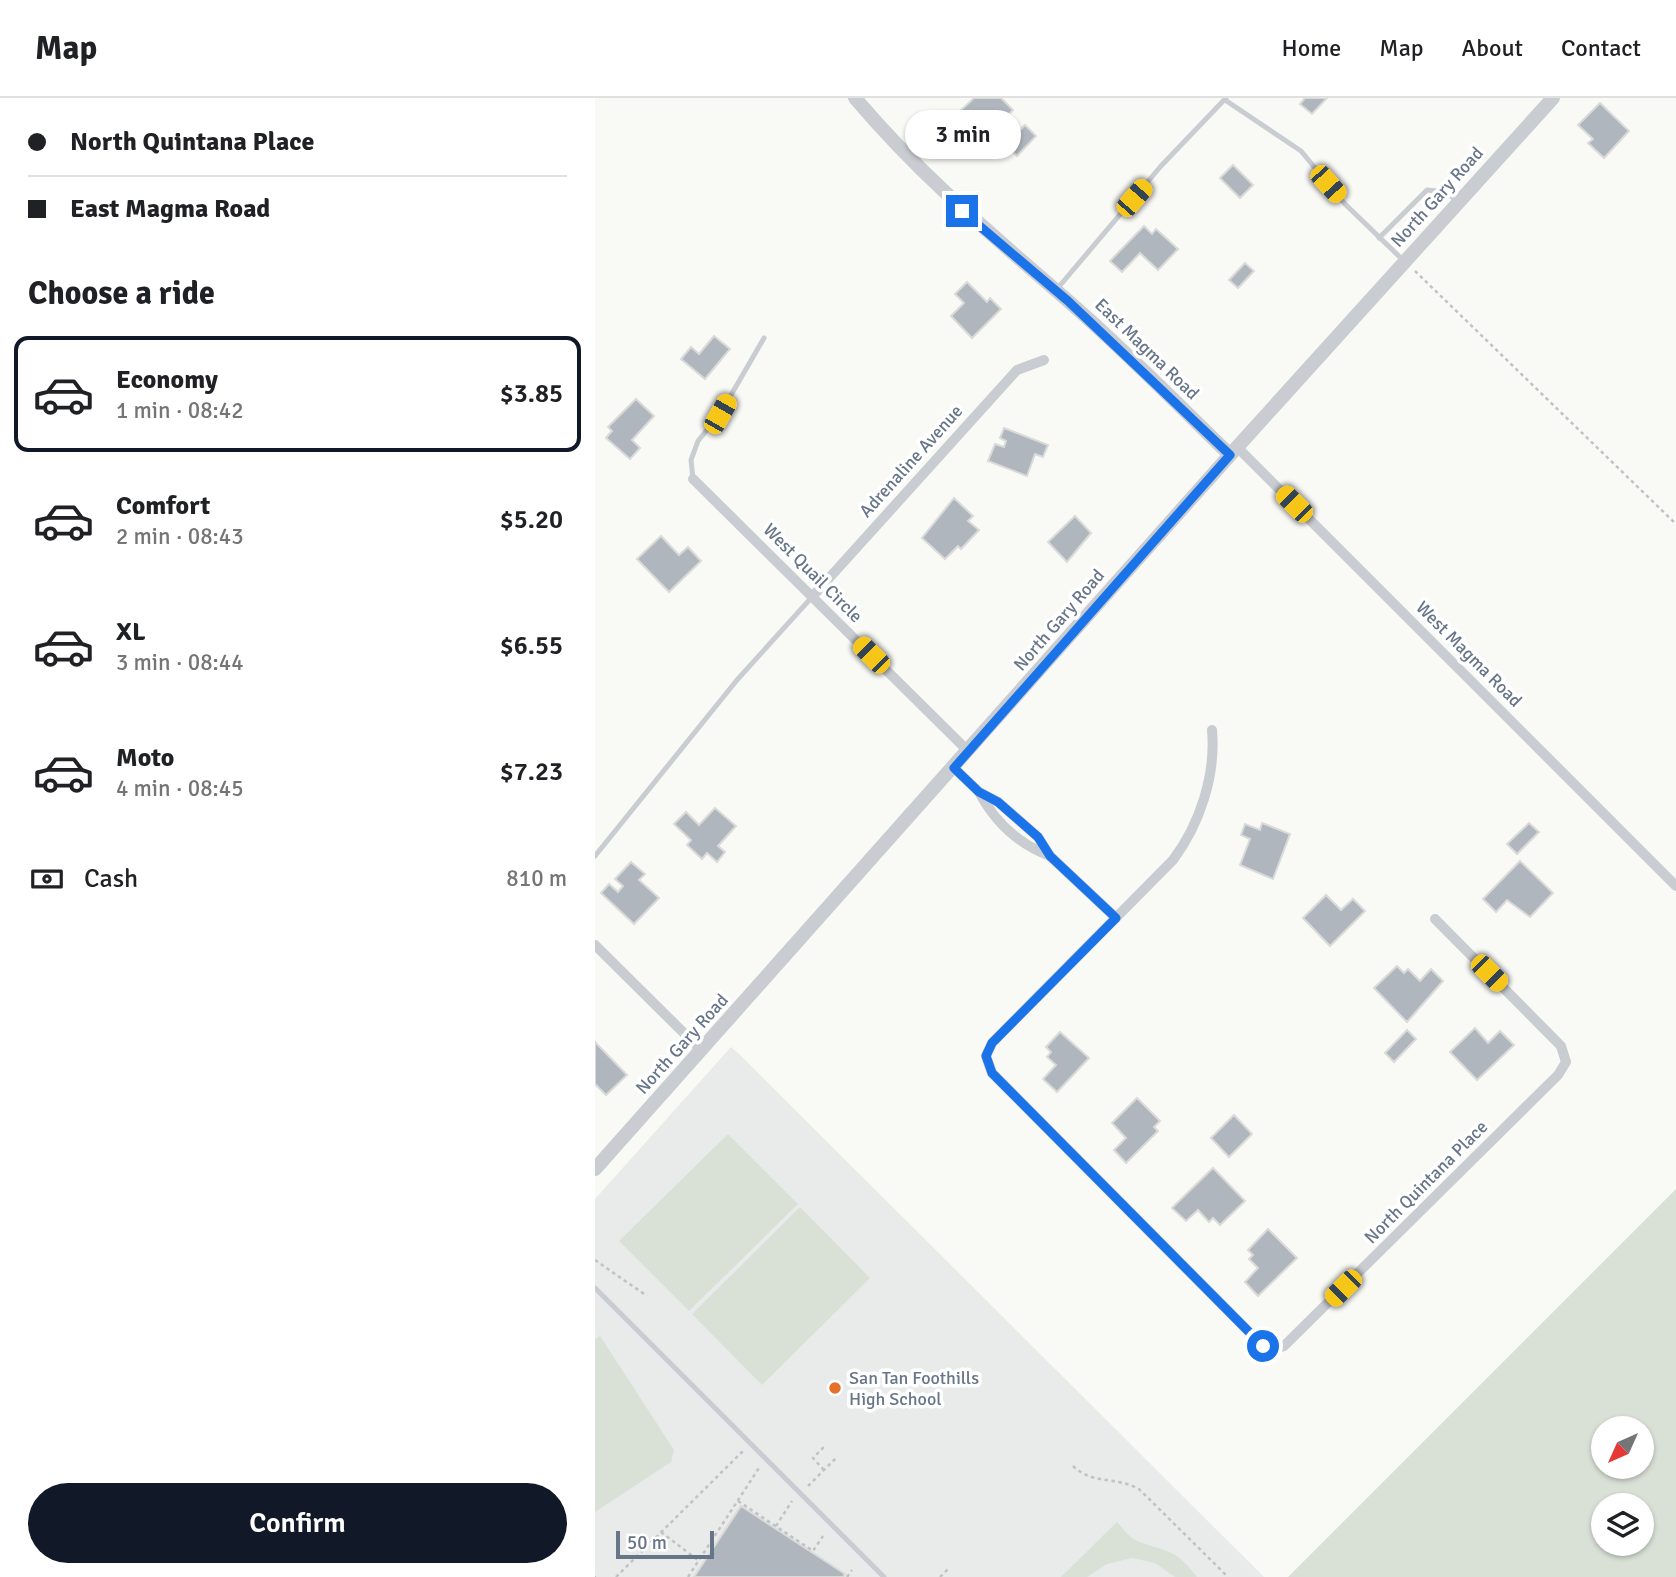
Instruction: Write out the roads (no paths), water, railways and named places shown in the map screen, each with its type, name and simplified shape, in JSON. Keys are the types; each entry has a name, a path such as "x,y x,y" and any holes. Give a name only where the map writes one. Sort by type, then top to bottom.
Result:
{"street":[{"name":"East Magma Road","path":"855,98 940,190 1233,451"},
{"name":"North Gary Road","path":"595,1168 954,768 1233,451 1553,98"},
{"name":"Adrenaline Avenue","path":"812,597 1017,370 1044,360"},
{"name":"West Magma Road","path":"1233,451 1676,886"},
{"name":"West Quail Circle","path":"693,479 968,751"},
{"name":"North Quintana Place","path":"1212,730 1215,757 1196,823 1187,841 1116,918 992,1043 986,1056 992,1073 1263,1346 1275,1349 1284,1346 1558,1075 1566,1062 1561,1046 1435,919"},
{"path":"954,768 979,792 998,802 1038,837 1050,856 1116,918"},
{"path":"595,945 702,1051"}],"lane":[{"path":"1055,290 1161,166 1225,99 1301,151 1379,238 1405,262"},
{"path":"1379,238 1427,190 1447,192 1458,202"},
{"path":"693,479 691,460 698,441 720,414 764,338"},
{"path":"595,856 737,680 812,597"},
{"path":"595,1288 884,1577"}],"place":[{"name":"San Tan Foothills High School","path":"835,1388"}]}
